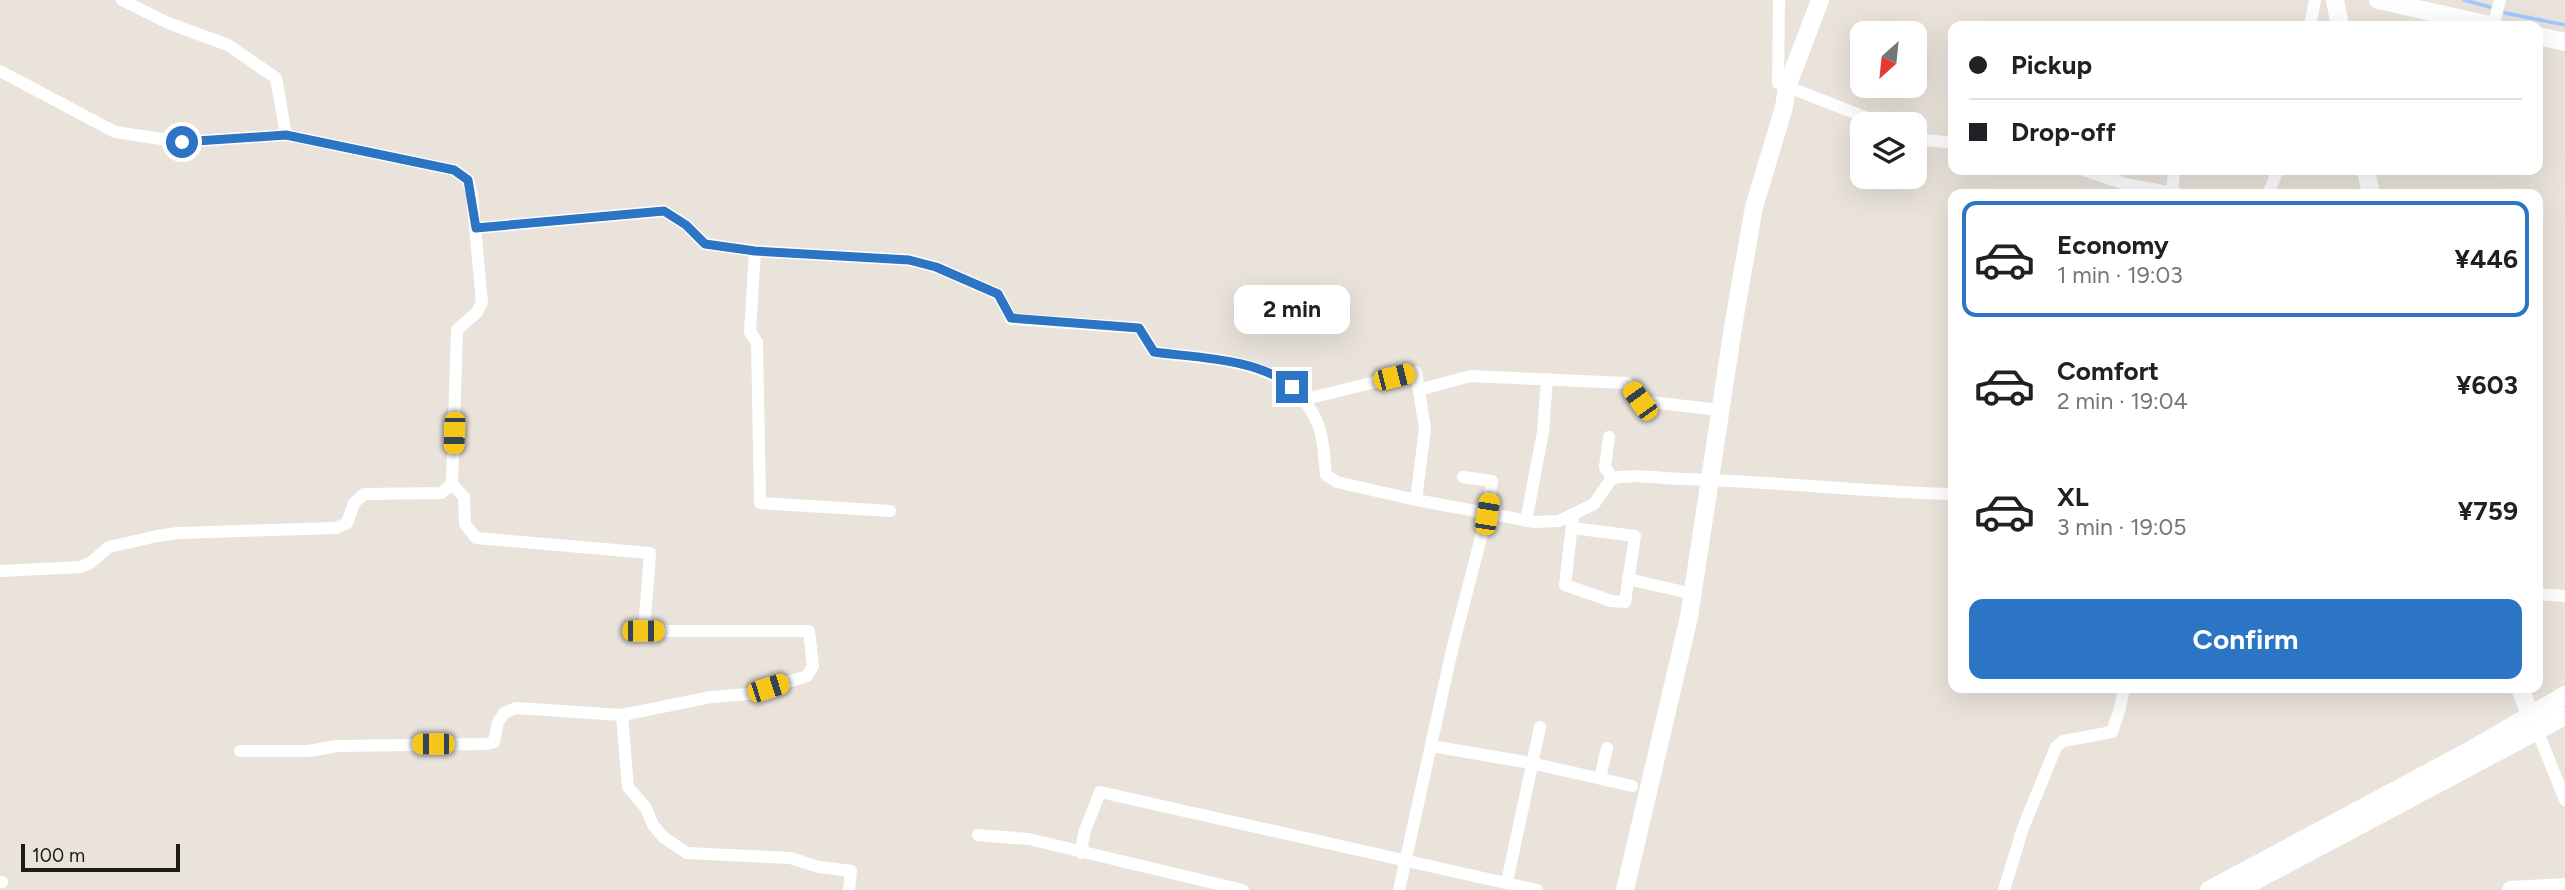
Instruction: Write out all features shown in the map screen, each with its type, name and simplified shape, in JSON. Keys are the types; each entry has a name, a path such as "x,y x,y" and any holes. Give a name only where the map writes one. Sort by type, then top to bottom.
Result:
{"street":[{"path":"122,0 168,23 228,45 276,78 286,135"},
{"path":"1779,0 1778,83 1852,112"},
{"path":"1630,888 1693,593 1754,207 1784,107 1787,87 1820,0"},
{"path":"2311,21 2315,0"},
{"path":"2335,0 2339,21"},
{"path":"2378,0 2472,21"},
{"path":"2495,21 2500,0"},
{"path":"2543,37 2565,42"},
{"path":"0,71 115,132 182,142 286,135 454,170 468,180 476,228 482,302 477,312 457,330 452,484 464,497 465,524 476,538 650,553 643,631 809,631 813,666 807,676 749,694 711,697 622,715 516,708 503,713 494,741 487,744 337,746 308,751 240,751"},
{"path":"1927,140 1948,142"},
{"path":"2117,175 2160,189"},
{"path":"476,228 664,211 686,225 705,244 755,251 909,260 936,267 998,294 1011,318 1139,328 1154,352 1251,366 1278,376 1306,399 1320,429 1326,475 1337,482 1487,514 1526,521 1573,522 1635,536 1625,602 1611,601 1565,585 1573,522 1594,504 1612,478 1627,475 1712,479 1892,493 1948,494"},
{"path":"755,251 750,332 757,342 760,503 890,511"},
{"path":"1306,399 1416,372 1425,429 1416,500"},
{"path":"1419,390 1470,376 1627,383 1640,401 1721,410"},
{"path":"1526,521 1543,432 1547,379"},
{"path":"1609,438 1605,467 1612,478"},
{"path":"1399,890 1452,650 1487,514 1492,481 1463,477"},
{"path":"0,571 80,567 90,563 109,547 177,533 336,528 347,523 354,503 364,494 441,493 452,484"},
{"path":"1628,579 1693,593"},
{"path":"2543,594 2565,596"},
{"path":"2004,890 2023,828 2056,747 2063,741 2112,732 2123,693"},
{"path":"2523,693 2565,800"},
{"path":"2238,890 2534,723 2565,695"},
{"path":"622,715 628,787 646,808 653,825 663,837 688,853 790,858 819,867 851,871 849,890"},
{"path":"2209,890 2467,752 2534,723 2565,716"},
{"path":"1507,882 1540,727"},
{"path":"1431,746 1531,763 1632,786"},
{"path":"1600,778 1607,748"},
{"path":"1081,853 1084,833 1100,792 1536,890"},
{"path":"978,835 1029,839 1242,890"},
{"path":"2511,890 2565,887"}],"waterway":[{"path":"2464,0 2490,7"},
{"path":"2505,13 2565,25"}],"route":[{"path":"182,142 286,135 454,170 468,180 476,228 664,211 686,225 705,244 755,251 909,260 936,267 998,294 1011,318 1139,328 1154,352 1251,366 1278,376 1292,387"}]}
